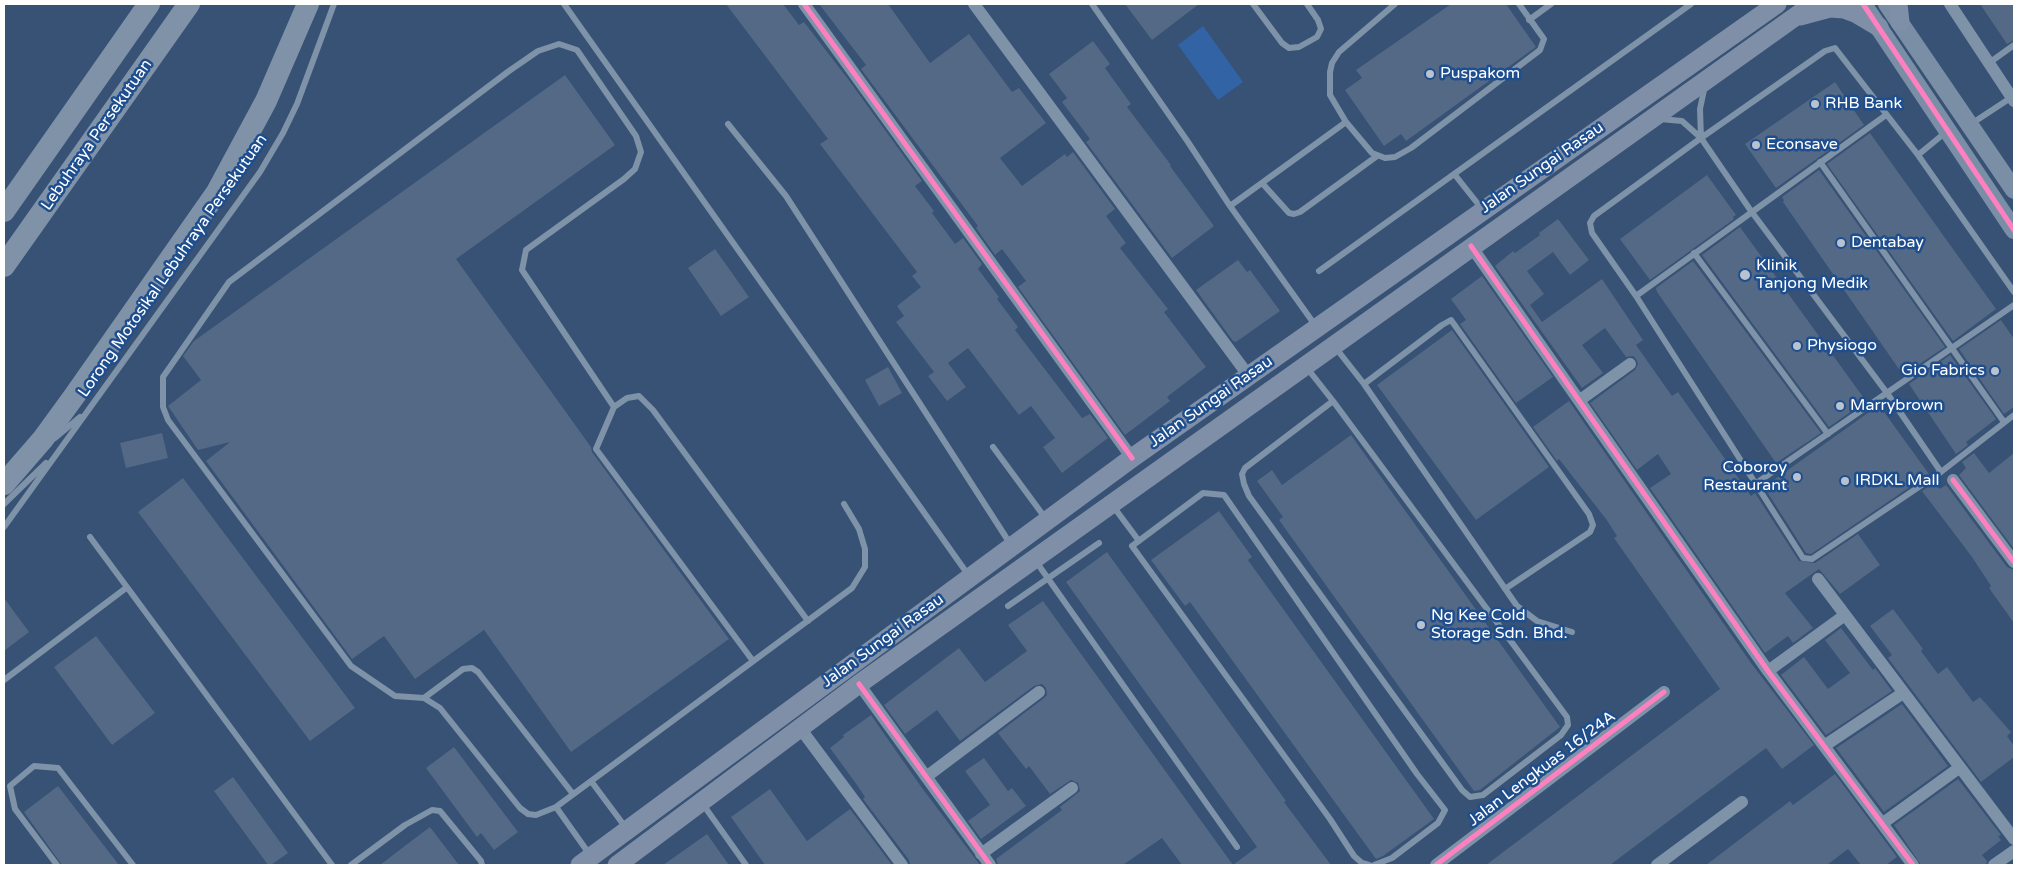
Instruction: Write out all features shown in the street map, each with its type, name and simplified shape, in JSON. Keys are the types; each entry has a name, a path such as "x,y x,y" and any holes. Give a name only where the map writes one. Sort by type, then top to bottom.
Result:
{"highway":[{"name":"Lebuhraya Persekutuan","path":"4,211 149,4"},
{"name":"Lebuhraya Persekutuan","path":"4,266 189,4"},
{"path":"7,481 75,395 217,192 266,101 308,4"}],"main road":[{"path":"1737,32 1762,4"},
{"name":"Jalan Sungai Rasau","path":"586,861 1132,458 1316,326 1777,4"},
{"name":"Jalan Sungai Rasau","path":"617,865 858,684 1306,367 1647,120 1813,4"},
{"path":"1793,18 1830,8 1844,9 1879,27"}],"street":[{"path":"804,4 1132,458"},
{"path":"974,4 1248,375"},
{"path":"1863,4 2014,230"},
{"path":"1888,4 1899,13 2014,190"},
{"path":"1950,4 2013,99"},
{"path":"1471,246 1768,671 1913,865"},
{"path":"1580,400 1630,364"},
{"path":"1953,480 2014,562"},
{"path":"1818,579 2014,840"},
{"path":"1768,671 1845,615"},
{"path":"858,684 990,865"},
{"path":"926,777 1039,692"},
{"name":"Jalan Lengkuas 16/24A","path":"1436,865 1664,692"},
{"path":"1824,746 1903,693"},
{"path":"800,728 902,865"},
{"path":"1882,823 1959,768"},
{"path":"981,854 1072,788"},
{"path":"1658,865 1742,802"},
{"path":"1994,865 2014,851"}],"lane":[{"name":"Lorong Motosikal Lebuhraya Persekutuan","path":"4,526 260,172 283,133 297,104 334,4"},
{"path":"564,4 970,577"},
{"path":"1092,4 1230,206 1316,326"},
{"path":"1254,4 1282,43 1289,48 1299,47 1317,37 1321,29 1318,20 1307,4"},
{"path":"1377,156 1346,122 1330,95 1332,63 1344,47 1395,4"},
{"path":"1262,183 1289,213 1294,214 1300,212 1377,156 1395,157 1411,148 1540,50 1544,39 1519,4"},
{"path":"1529,20 1551,4"},
{"path":"1320,271 1691,4"},
{"path":"614,407 522,270 526,250 624,179 635,169 641,152 636,136 577,50 559,44 538,51 509,71 229,282 185,342 163,377 163,407 168,420 351,666 395,696 424,698 447,714 520,808 528,814 536,816 556,807 852,588 865,567 865,549 859,529 844,504"},
{"path":"1988,63 2014,45"},
{"path":"2014,292 1918,155 1835,48 1825,51 1701,138 1594,216 1590,223 1592,232 1636,296 1797,552 1803,558 1812,559 1941,472 2014,415"},
{"path":"1701,138 1701,96 1711,75"},
{"path":"1970,125 2013,99"},
{"path":"1636,296 1886,115"},
{"path":"1647,120 1668,119 1682,121 1701,138 1751,211 1887,393 1941,472"},
{"path":"1230,206 1346,122"},
{"path":"728,124 786,196 1012,546"},
{"path":"1918,155 1948,131"},
{"path":"1820,162 2004,422"},
{"path":"1455,174 1482,210"},
{"path":"1694,253 1828,434"},
{"path":"1755,484 2014,305"},
{"path":"1364,384 1442,324 1451,320 1589,514 1593,525 1590,532 1505,589"},
{"path":"1334,346 1364,384 1517,606 1537,621 1572,632"},
{"path":"1306,367 1333,400 1567,717 1568,725 1561,735 1482,795 1470,796 1462,790 1249,496 1244,484 1242,474 1245,468 1333,400"},
{"path":"753,661 596,449 614,407 627,398 639,396 653,410 808,620"},
{"path":"7,481 88,409"},
{"path":"993,447 1047,520"},
{"path":"4,504 58,452"},
{"path":"1369,865 1362,863 1354,856 1330,819 1132,546 1204,493 1224,495 1417,774 1445,810 1438,823 1392,858 1374,865"},
{"path":"1112,504 1139,541"},
{"path":"90,537 332,865"},
{"path":"1008,606 1099,543"},
{"path":"1034,559 1237,847"},
{"path":"4,680 126,588"},
{"path":"424,698 463,670 472,668 478,672 573,794"},
{"path":"57,865 15,810 10,786 34,766 58,768 134,865"},
{"path":"591,781 628,830"},
{"path":"702,802 746,865"},
{"path":"556,807 586,861"},
{"path":"351,865 405,825 432,810 440,811 481,861 482,865"}],"shaded area":[{"path":"1203,26 1243,82 1218,100 1178,45"}],"building":[{"path":"726,4 783,4 799,25 804,22 922,181 915,186 934,211 932,213 955,244 963,238 982,264 978,269 1018,327 1015,330 1082,418 1090,414 1108,438 1062,473 1043,447 1055,438 1031,406 1019,415 968,348 948,363 966,387 947,401 928,376 934,372 896,322 904,316 897,306 921,287 912,276 917,272 820,144 828,139"},
{"path":"819,4 888,4 930,63 969,34 1012,92 1019,88 1046,123 1000,158 1022,186 1065,154 1067,157 1073,152 1115,209 1106,216 1126,243 1120,248 1168,309 1164,312 1206,367 1167,397 1170,401 1125,435 1018,287 1026,281 1002,249 995,255 976,228 978,226 861,69 866,65"},
{"path":"1125,4 1199,4 1152,40"},
{"name":"Puspakom","path":"1451,4 1506,4 1536,47 1406,141 1401,134 1384,146 1345,90 1362,78 1356,70"},
{"path":"1980,4 2014,4 2014,40 2007,44"},
{"path":"1093,41 1110,64 1105,68 1131,104 1127,107 1214,226 1172,258 1086,142 1090,139 1062,102 1067,98 1049,74"},
{"path":"565,75 615,145 456,259 591,447 592,452 729,639 571,752 484,630 415,679 384,636 352,659 206,461 230,442 198,450 168,406 201,380 183,356 194,341"},
{"path":"1835,82 1864,125 1776,188 1745,144"},
{"path":"1870,133 1996,309 1953,341 1827,164"},
{"path":"1819,170 1945,347 1903,375 1783,202 1782,197"},
{"path":"1707,175 1736,215 1733,217 1734,219 1650,280 1620,239"},
{"path":"1558,219 1589,260 1570,275 1553,252 1527,271 1544,294 1530,305 1542,322 1602,279 1643,340 1636,345 1672,396 1678,392 1751,496 1755,493 1799,561 1815,563 1858,534 1880,565 1840,594 1819,569 1785,593 1813,628 1793,643 1788,636 1765,653 1650,488 1671,474 1658,454 1637,470 1590,403 1635,370 1638,364 1636,359 1633,356 1626,357 1605,328 1582,345 1603,373 1582,388 1495,266 1513,251 1515,253 1540,235 1539,233"},
{"path":"1740,227 1866,401 1829,427 1702,255"},
{"path":"715,249 749,297 721,316 688,268"},
{"path":"1238,260 1247,272 1250,270 1280,311 1236,342 1233,341 1196,290"},
{"path":"1693,261 1821,433 1776,463 1657,292 1656,288"},
{"path":"1482,276 1553,377 1516,403 1460,324 1466,320 1451,299"},
{"path":"2001,320 2014,339 2014,407 2004,414 1959,349"},
{"path":"1452,330 1549,467 1476,520 1377,385"},
{"path":"1950,355 1996,419 1966,442 1968,445 1956,454 1909,384"},
{"path":"888,367 902,393 879,406 865,380"},
{"path":"1569,401 1751,663 1814,745 1782,769 1766,748 1610,865 1486,865 1720,689 1614,538 1617,536 1606,519 1559,459 1557,461 1533,427"},
{"name":"IRDKL Mall","path":"1879,405 1929,474 1811,554 1806,553 1764,487"},
{"path":"162,433 168,458 126,468 120,443"},
{"name":"Ng Kee Cold Storage Sdn. Bhd.","path":"1351,435 1560,727 1480,790 1474,791 1279,520 1283,517 1257,481 1272,470 1282,485"},
{"path":"1974,453 1989,473 2014,453 2014,549 1959,475 1966,468 1962,462"},
{"path":"183,478 355,708 310,741 138,512"},
{"path":"1935,482 1940,489 1946,485 2007,567 2014,570 2014,623 1989,588 1991,586 1972,557 1922,491"},
{"path":"1219,511 1252,557 1248,560 1434,819 1383,856 1376,859 1190,602 1185,606 1151,560"},
{"path":"1107,552 1286,801 1284,802 1331,865 1233,865 1257,847 1066,582"},
{"path":"4,598 29,632 4,651"},
{"path":"1043,601 1233,865 1182,865 1162,838 1123,865 998,865 996,859 1062,810 1060,807 1080,791 1078,783 1071,780 1050,794 1029,766 1026,769 998,733 1044,698 1047,695 1046,688 1042,684 1034,686 960,741 937,710 905,734 884,705 959,648 985,682 1027,651 1008,625"},
{"path":"1893,609 1923,649 1921,651 1938,674 1947,667 1973,702 1980,697 2011,732 2007,736 2014,746 2014,757 1981,782 1888,658 1892,655 1870,626"},
{"path":"1841,628 1873,670 1875,668 1892,691 1826,735 1781,675 1804,657 1828,689 1850,673 1825,640"},
{"path":"96,636 155,713 112,745 54,667"},
{"path":"1902,704 1948,766 1884,812 1836,748"},
{"path":"871,715 922,788 980,865 910,865 909,860 863,799 865,797 830,748 844,737 843,735"},
{"path":"454,747 518,832 494,850 481,833 477,837 426,768"},
{"path":"984,758 1008,791 1012,788 1026,806 981,839 968,821 990,805 965,771"},
{"path":"1835,774 1897,857 1886,865 1861,865 1848,849 1827,865 1706,865 1790,801 1793,805"},
{"path":"233,777 288,853 271,865 268,865 214,791"},
{"path":"1958,779 2001,835 1998,836 2001,840 1982,855 1987,861 1986,865 1921,865 1894,825"},
{"path":"58,786 119,865 62,865 24,812"},
{"path":"770,789 807,841 850,809 892,865 765,865 731,817"},
{"path":"430,827 459,865 380,865 406,845"},
{"path":"707,834 729,865 663,865"}],"cycle path":[{"path":"804,4 1132,458"},
{"path":"1863,4 2014,230"},
{"path":"1471,246 1768,671 1913,865"},
{"path":"1953,480 2014,562"},
{"path":"859,684 990,865"},
{"path":"1436,865 1664,692"}],"place":[{"name":"Puspakom","path":"1430,74"},
{"name":"RHB Bank","path":"1815,104"},
{"name":"Econsave","path":"1756,145"},
{"name":"Dentabay","path":"1841,243"},
{"name":"Klinik Tanjong Medik","path":"1745,275"},
{"name":"Physiogo","path":"1797,346"},
{"name":"Gio Fabrics","path":"1995,371"},
{"name":"Marrybrown","path":"1840,406"},
{"name":"Coboroy Restaurant","path":"1797,477"},
{"name":"IRDKL Mall","path":"1845,481"},
{"name":"Ng Kee Cold Storage Sdn. Bhd.","path":"1421,625"}]}
